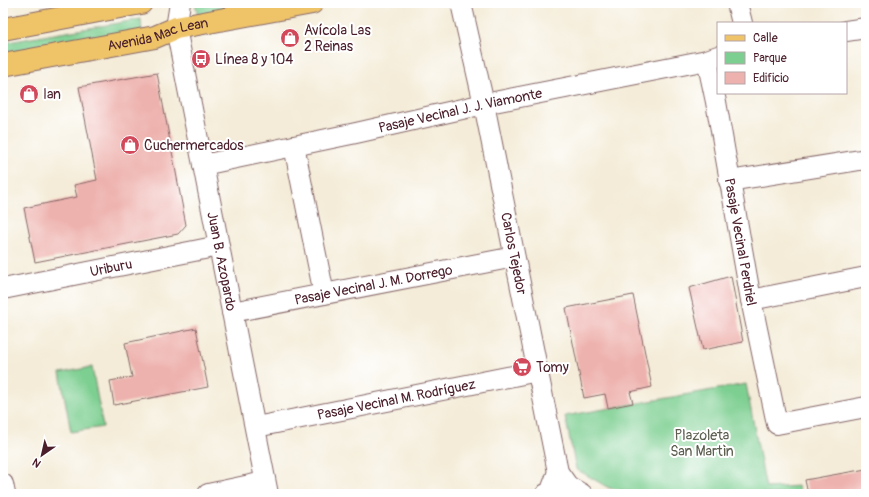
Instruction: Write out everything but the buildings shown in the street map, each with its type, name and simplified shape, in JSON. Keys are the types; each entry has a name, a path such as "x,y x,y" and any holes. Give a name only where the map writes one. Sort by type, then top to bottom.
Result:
{"main road":[{"path":"3,29 141,3"},
{"name":"Avenida Mac Lean","path":"3,65 155,37 176,28 312,3"}],"street":[{"path":"176,28 180,3"},
{"name":"Carlos Tejedor","path":"461,3 484,104 558,472 568,486 582,494"},
{"path":"737,3 742,22"},
{"name":"Juan B. Azopardo","path":"176,28 267,488"},
{"path":"847,31 866,28"},
{"name":"Pasaje Vecinal J. J. Viamonte","path":"203,165 484,104 712,58"},
{"name":"Pasaje Vecinal Perdriel","path":"712,58 716,102 729,181 751,300 777,424 866,407"},
{"path":"294,146 324,294"},
{"path":"729,181 866,158"},
{"name":"Uriburu","path":"3,289 219,246"},
{"name":"Pasaje Vecinal J. M. Dorrego","path":"232,312 514,257"},
{"path":"751,300 866,277"},
{"name":"Pasaje Vecinal M. Rodríguez","path":"256,427 538,371"},
{"path":"546,494 550,493 558,472"},
{"path":"3,484 5,494"},
{"path":"208,494 267,488"}],"green space":[{"path":"195,3 269,3 198,17"},
{"path":"141,19 142,32 3,57 3,43"},
{"path":"92,367 103,427 71,432 60,373"},
{"name":"Plazoleta San Martìn","path":"746,384 766,488 798,486 800,494 643,494 609,488 576,469 565,416"}],"place":[{"name":"Avícola Las 2 Reinas","path":"290,38"},
{"name":"Línea 8 y 104","path":"201,59"},
{"name":"Ian","path":"29,94"},
{"name":"Cuchermercados","path":"130,145"},
{"name":"Tomy","path":"522,367"}]}
